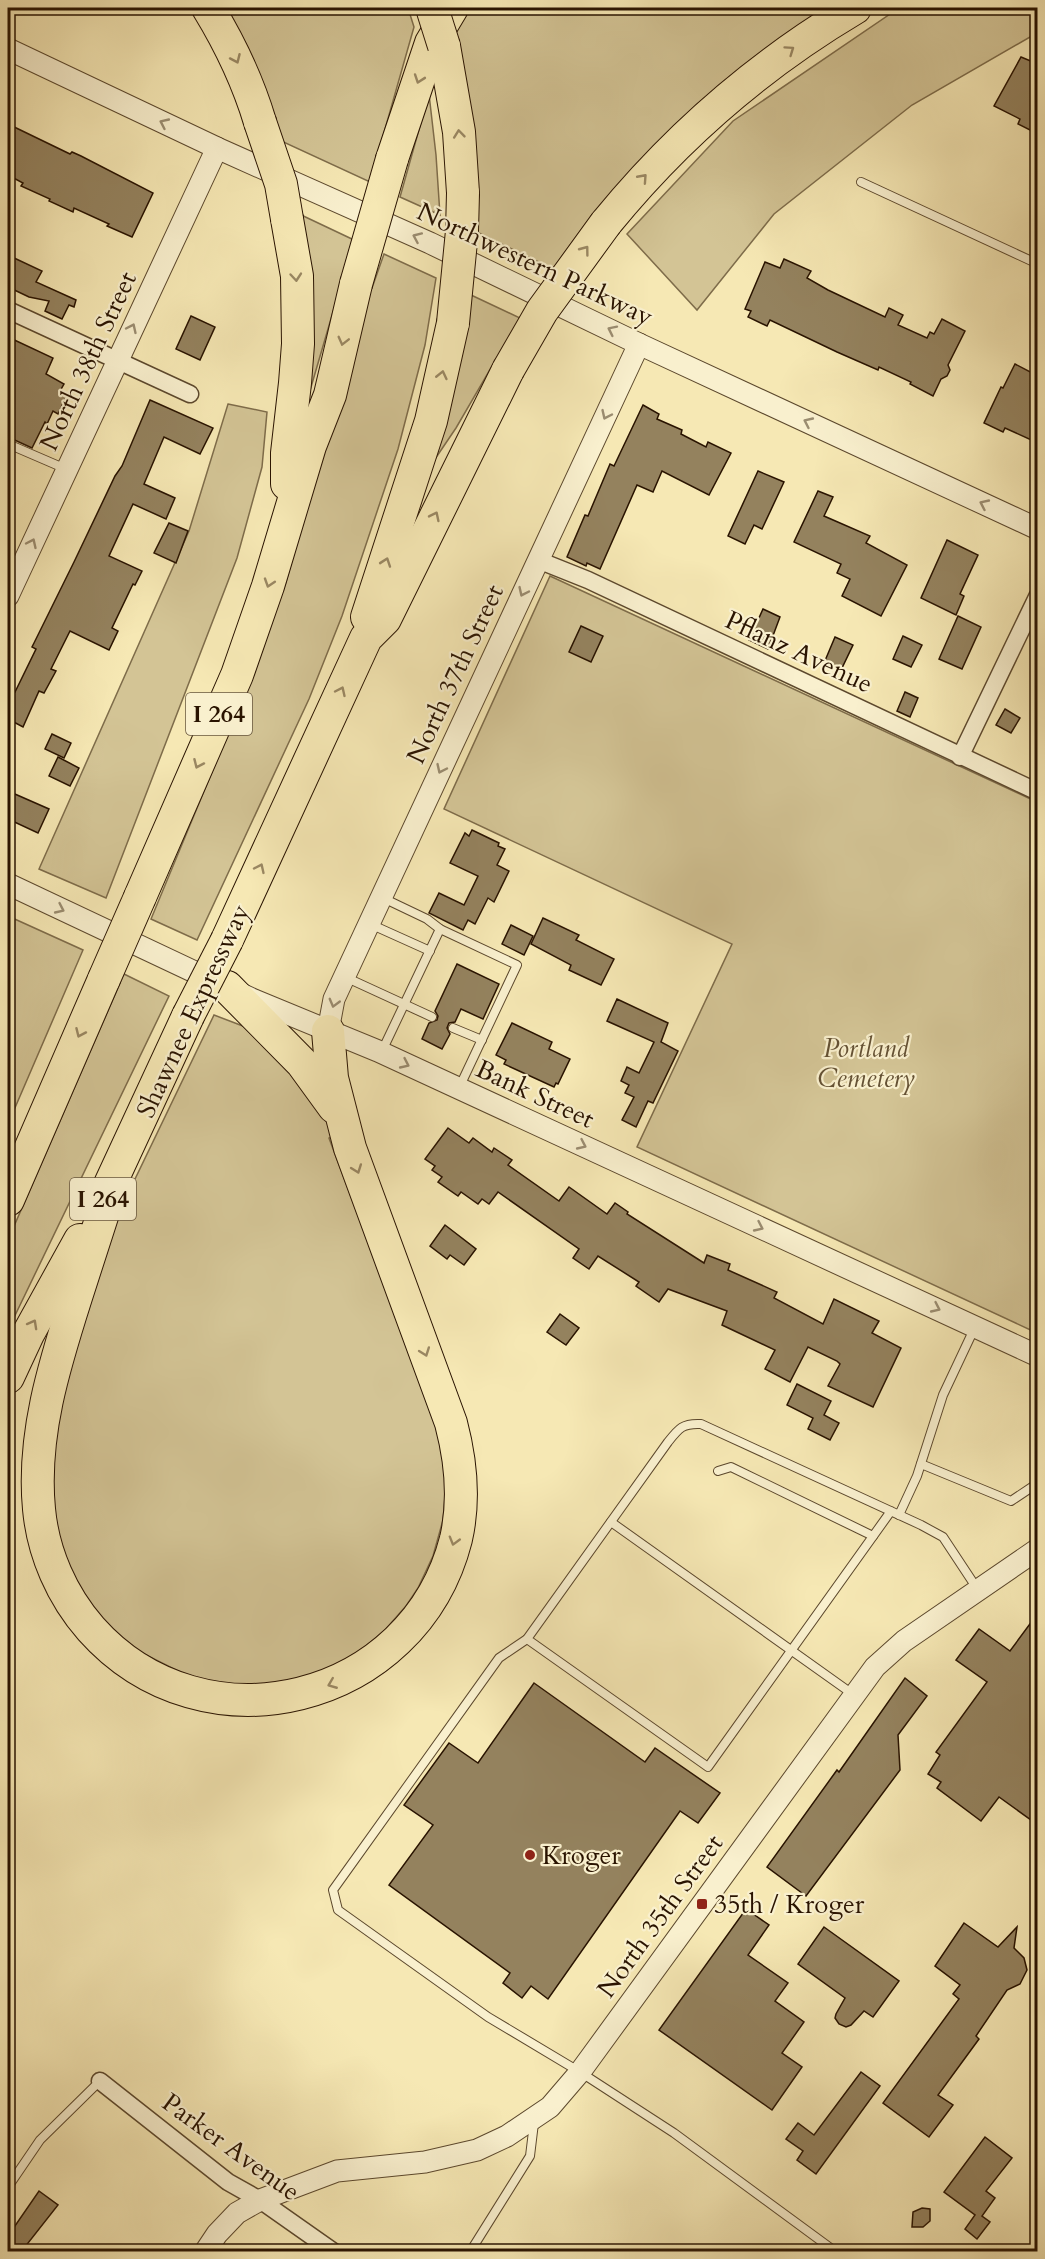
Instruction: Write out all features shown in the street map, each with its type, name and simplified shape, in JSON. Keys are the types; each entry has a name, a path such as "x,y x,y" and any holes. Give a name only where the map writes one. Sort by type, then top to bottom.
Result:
{"highway":[{"path":"208,8 231,49 252,95 280,184 297,276 298,344 296,383 287,453 286,527"},
{"path":"366,638 367,618 431,421 453,323 462,231 463,193 459,132 444,46 432,8"},
{"path":"286,527 310,446 330,395 356,284 392,159 431,43 452,8"},
{"path":"366,638 385,619 508,370 547,304 606,223 665,155 718,106 774,61 855,8"},
{"name":"I 264","path":"8,1200 237,675 286,527"},
{"name":"Shawnee Expressway","path":"8,1377 28,1334 115,1176 366,638"},
{"path":"227,987 302,1063 343,1121"},
{"path":"115,1176 55,1363 42,1423 38,1481 39,1510 49,1557 70,1601 83,1621 114,1652 142,1672 165,1684 216,1698 241,1701 292,1696 341,1680 364,1667 404,1634 420,1614 443,1575 455,1540 460,1515 460,1466 451,1423 350,1148 332,1078 328,1031"}],"street":[{"name":"Northwestern Parkway","path":"8,49 217,148 451,253 639,344 1038,529"},
{"name":"North 38th Street","path":"9,591 217,148"},
{"path":"8,310 190,394"},
{"name":"North 37th Street","path":"328,1031 334,999 344,976 639,344"},
{"name":"Pflanz Avenue","path":"538,560 588,580 1038,792"},
{"path":"960,757 1038,595"},
{"name":"Bank Street","path":"8,884 227,987 459,1088 1038,1356"},
{"name":"North 35th Street","path":"205,2252 217,2234 237,2213 260,2200 338,2171 425,2162 477,2151 507,2136 550,2107 580,2072 875,1667 904,1641 1038,1550"},
{"name":"Parker Avenue","path":"100,2081 228,2182 260,2200 334,2252"}],"lane":[{"path":"861,182 1038,264"},
{"path":"8,444 67,469"},
{"path":"381,897 427,919 440,929 517,965 459,1088"},
{"path":"369,924 430,951"},
{"path":"381,1053 440,929"},
{"path":"344,976 432,1017"},
{"path":"453,1028 482,1040"},
{"path":"526,1639 708,1767 873,1536 895,1513 921,1464 943,1395 975,1326"},
{"path":"836,2252 674,2133 489,2017 338,1910 333,1890 499,1658 526,1639 676,1431 688,1423 700,1424 943,1537 978,1591"},
{"path":"921,1464 1011,1501 1038,1483"},
{"path":"718,1471 731,1467 873,1536"},
{"path":"611,1522 854,1695"},
{"path":"8,2187 40,2140 100,2081"},
{"path":"470,2252 530,2156 534,2118"}],"green space":[{"path":"219,8 408,8 414,27 370,182 279,140"},
{"path":"462,8 826,8 768,47 591,216 553,269 477,232 453,26"},
{"path":"899,8 1037,8 1037,33 912,105 774,214 697,310 627,234 733,121"},
{"path":"429,94 436,155 440,215 400,197"},
{"path":"297,213 354,240 309,394"},
{"path":"384,254 436,278 425,345 398,449 342,616 309,699 197,940 151,919 246,690 286,582 368,288 372,288"},
{"path":"471,295 520,318 456,428 433,462"},
{"path":"228,404 267,412 262,467 237,558 106,898 39,869 189,531"},
{"name":"Portland Cemetery","path":"550,576 1037,802 1037,1333 637,1147 732,944 444,809"},
{"path":"8,916 83,950 8,1124"},
{"path":"124,974 169,996 8,1330 8,1240"},
{"path":"214,1015 248,1028 316,1095 333,1136 329,1138 431,1410 442,1447 446,1484 443,1520 433,1556 418,1588 385,1630 359,1652 322,1672 267,1686 200,1682 116,1640 58,1559 45,1465 97,1258"}],"building":[{"path":"1021,57 1038,64 1038,121 1032,131 1018,124 1020,119 994,106"},
{"path":"8,124 70,154 72,152 81,156 153,193 132,237 74,208 73,212 49,201 50,199 21,186 23,183 8,175"},
{"path":"12,257 42,271 36,282 76,300 74,307 69,305 62,319 45,311 49,301 29,297 8,287 8,266"},
{"path":"784,259 811,271 807,278 885,317 889,308 903,315 898,325 927,338 930,332 934,334 942,319 965,331 948,365 950,370 947,376 941,379 933,396 910,384 911,382 879,367 878,370 770,320 767,326 748,317 751,311 745,309 765,262 780,268"},
{"path":"191,316 215,327 200,360 176,349"},
{"path":"8,337 53,358 46,374 64,384 60,391 67,395 58,414 53,411 47,424 45,422 32,448 8,437"},
{"path":"1015,364 1038,376 1038,443 1005,428 1003,432 984,423"},
{"path":"150,400 213,428 200,454 164,437 144,484 175,498 166,519 133,504 109,556 142,571 135,585 133,584 112,628 118,631 109,650 70,631 51,669 56,671 44,693 39,691 23,727 8,719 8,702 36,649 32,647 115,476 122,466"},
{"path":"643,405 659,414 657,419 682,430 681,434 706,447 708,442 731,453 709,495 662,471 653,492 637,485 600,569 587,563 586,566 567,557 585,515 588,516 610,464 614,466"},
{"path":"758,471 784,482 762,529 754,525 745,544 728,536"},
{"path":"818,491 833,497 824,516 870,536 866,543 907,565 881,616 842,596 850,579 837,573 841,564 794,542"},
{"path":"169,523 188,531 176,563 154,553"},
{"path":"947,540 978,555 960,594 964,596 956,615 921,598"},
{"path":"763,609 780,617 768,649 749,640"},
{"path":"958,616 981,627 962,669 939,659"},
{"path":"581,626 603,636 591,662 569,652"},
{"path":"903,636 922,645 911,667 893,659"},
{"path":"835,637 853,645 841,670 824,663"},
{"path":"905,692 918,698 910,717 897,711"},
{"path":"1005,709 1020,718 1011,733 996,725"},
{"path":"52,734 71,743 64,758 45,749"},
{"path":"58,757 79,768 70,786 49,776"},
{"path":"8,791 49,809 38,833 8,819"},
{"path":"472,830 499,843 498,846 505,849 497,865 509,871 494,902 488,898 475,924 468,920 463,930 429,913 439,893 464,905 478,876 450,863 465,833 469,836"},
{"path":"543,918 579,935 576,940 614,959 601,985 569,970 571,965 531,944"},
{"path":"511,925 533,936 524,955 502,944"},
{"path":"457,964 499,984 483,1019 461,1009 455,1022 449,1023 447,1028 450,1034 442,1049 422,1039 429,1023 437,1020 438,1016 435,1011"},
{"path":"617,999 668,1023 661,1042 678,1051 653,1103 648,1101 636,1127 622,1120 634,1097 625,1093 629,1085 621,1081 627,1067 639,1073 654,1042 607,1021"},
{"path":"512,1023 552,1042 549,1049 570,1059 558,1084 556,1083 554,1087 504,1064 506,1060 496,1055"},
{"path":"448,1128 469,1143 473,1138 492,1152 494,1148 512,1160 508,1165 559,1201 569,1187 607,1214 615,1203 628,1212 627,1214 704,1263 707,1255 730,1264 728,1270 777,1292 774,1298 823,1324 834,1299 879,1321 872,1333 901,1348 873,1407 828,1386 840,1364 837,1361 808,1347 790,1382 765,1369 775,1350 722,1325 727,1311 668,1289 659,1302 636,1286 639,1282 598,1256 589,1269 573,1258 579,1249 498,1192 489,1204 482,1199 478,1204 461,1192 458,1196 438,1182 442,1177 432,1170 435,1166 425,1159"},
{"path":"445,1225 476,1249 464,1265 450,1255 447,1259 430,1246"},
{"path":"560,1314 579,1328 566,1345 547,1332"},
{"path":"797,1384 831,1401 824,1415 839,1423 830,1440 808,1429 813,1418 787,1405"},
{"path":"1038,1613 1038,1825 999,1797 981,1821 937,1788 941,1782 928,1774 940,1755 936,1752 987,1682 956,1660 979,1629 1010,1651"},
{"path":"905,1678 927,1696 898,1735 900,1770 806,1896 767,1867 837,1770 839,1772"},
{"name":"Kroger","path":"534,1683 645,1762 655,1748 720,1793 698,1823 680,1811 548,1999 531,1986 522,1998 503,1983 510,1973 389,1885 433,1825 404,1805 449,1743 478,1763"},
{"path":"746,1909 769,1925 748,1955 788,1983 775,2001 804,2022 782,2053 802,2067 772,2110 659,2030"},
{"path":"964,1923 998,1947 1017,1927 1014,1948 1024,1958 1027,1970 1020,1984 1007,1990 976,2036 979,2039 938,2095 953,2105 929,2137 883,2103 959,1999 953,1994 960,1985 935,1966"},
{"path":"824,1927 899,1981 873,2017 864,2011 851,2025 846,2027 839,2024 835,2018 845,1998 798,1964"},
{"path":"861,2072 880,2086 816,2174 797,2160 803,2151 786,2139 798,2123 814,2135"},
{"path":"985,2137 1012,2158 986,2191 995,2198 982,2216 990,2222 977,2239 965,2229 975,2215 944,2192"},
{"path":"39,2191 58,2205 21,2252 8,2241 8,2236"},
{"path":"922,2208 930,2209 930,2221 923,2227 912,2227 913,2212"}],"place":[{"name":"Kroger","path":"530,1855"},
{"name":"35th / Kroger","path":"702,1904"}]}
